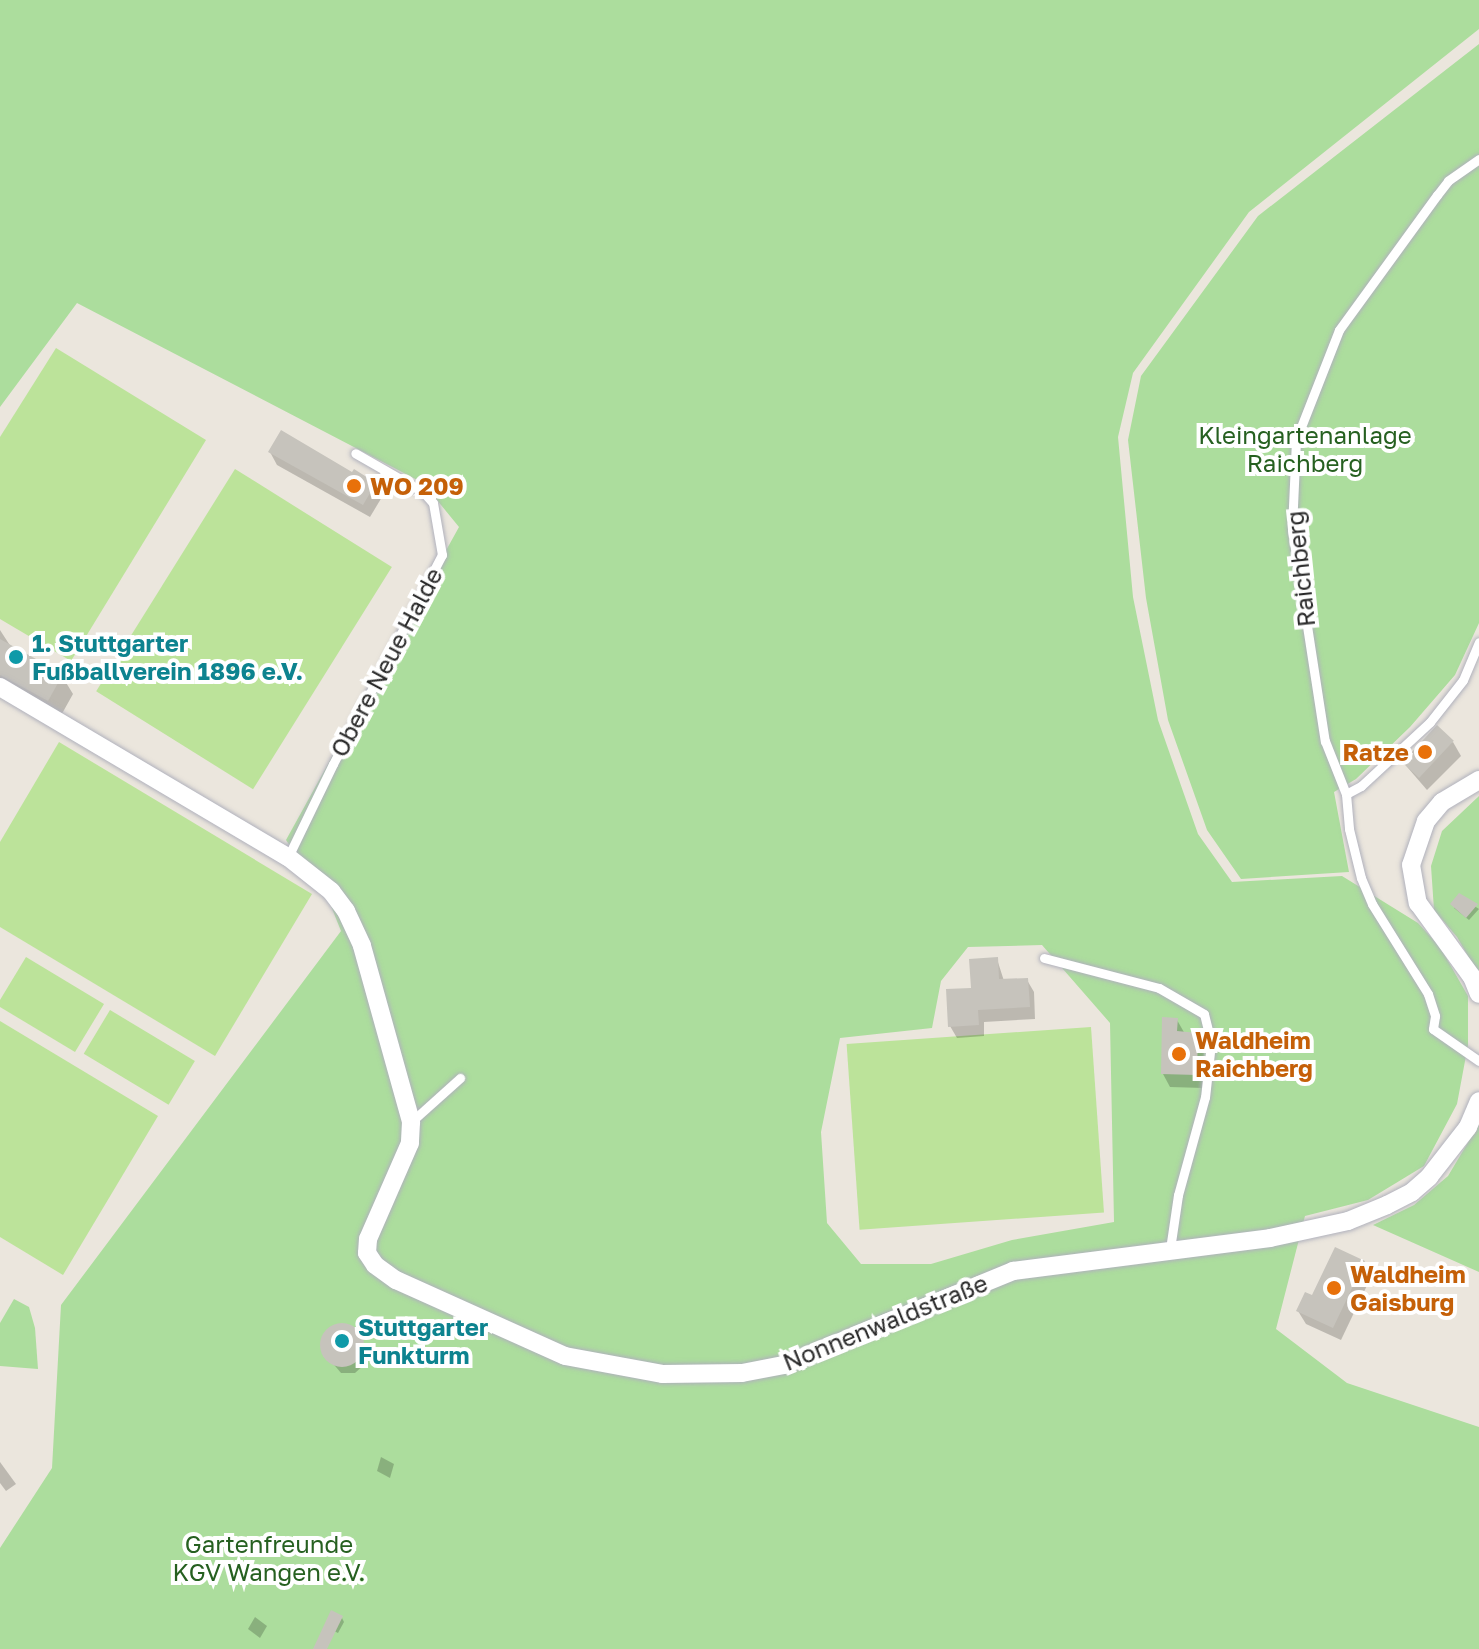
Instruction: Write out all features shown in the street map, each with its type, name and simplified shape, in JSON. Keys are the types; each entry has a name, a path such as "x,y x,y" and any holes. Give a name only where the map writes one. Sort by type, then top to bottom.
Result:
{"street":[{"name":"Nonnenwaldstraße","path":"0,687 288,857 331,891 346,911 362,946 411,1122 407,1153 368,1239 367,1253 375,1265 396,1280 565,1356 663,1374 742,1373 784,1365 1013,1271 1310,1230 1387,1205 1412,1192 1447,1157 1468,1127 1479,1101"},
{"path":"1479,780 1442,802 1426,821 1411,865 1418,903 1472,977 1479,994"}],"lane":[{"name":"Raichberg","path":"1479,159 1448,181 1348,313 1296,440 1292,529 1325,741 1346,794 1349,829 1361,878 1372,904 1428,994 1435,1016 1433,1029 1479,1061"},
{"name":"Obere Neue Halde","path":"288,857 442,555 433,503 423,492 355,453"},
{"path":"1346,794 1361,786 1430,722 1463,680 1479,642"},
{"path":"1044,958 1159,988 1204,1014 1211,1043 1205,1097 1178,1195 1170,1249"},
{"path":"411,1122 460,1078"}],"green space":[{"name":"Gartenfreunde KGV Wangen e.V.","path":"0,0 1479,0 1479,29 1249,212 1133,373 1118,437 1133,597 1158,720 1198,834 1232,882 1342,876 1418,923 1440,947 1468,996 1468,1045 1457,1104 1424,1166 1368,1200 1305,1216 1276,1329 1347,1383 1479,1427 1479,1649 0,1649 0,1548 52,1468 61,1305 341,931 331,906 286,840 459,527 423,483 77,303 0,407","holes":["1042,945 1110,1023 1114,1222 1012,1240 931,1264 861,1264 827,1223 821,1132 840,1038 932,1028 941,981 968,947"]},
{"name":"Kleingartenanlage Raichberg","path":"1479,44 1479,623 1455,675 1410,727 1356,779 1334,792 1349,872 1241,879 1207,830 1168,720 1146,598 1128,440 1141,376 1258,216"},
{"path":"56,348 206,440 71,661 0,619 0,437"},
{"path":"235,469 392,567 253,789 96,691"},
{"path":"59,742 312,894 215,1056 0,927 0,842"},
{"path":"1479,796 1479,975 1457,937 1434,910 1431,866 1442,831"},
{"path":"26,957 104,1004 75,1052 0,1007 0,1000"},
{"path":"110,1010 195,1061 169,1105 84,1054"},
{"path":"0,1021 158,1116 63,1275 0,1237"},
{"path":"1091,1027 1104,1213 860,1230 847,1044"},
{"path":"1479,1124 1479,1272 1373,1225 1414,1205 1448,1176"},
{"path":"14,1299 29,1307 35,1328 38,1369 0,1366 0,1323"}],"building":[{"path":"281,430 376,483 363,505 268,452"},
{"name":"1. Stuttgarter Fußballverein 1896 e.V.","path":"0,639 63,674 48,701 0,675"},
{"name":"Ratze","path":"1437,725 1454,741 1419,778 1402,762"},
{"path":"1459,893 1478,904 1466,918 1450,904"},
{"path":"998,957 999,979 1028,978 1030,1007 978,1010 979,1025 948,1027 946,989 971,988 969,959"},
{"name":"Waldheim Raichberg","path":"1162,1017 1178,1018 1177,1031 1198,1033 1197,1075 1161,1074"},
{"path":"1335,1247 1365,1261 1333,1328 1296,1311 1305,1292 1312,1295"},
{"name":"Stuttgarter Funkturm","path":"342,1323 357,1330 364,1345 357,1360 342,1367 327,1360 320,1345 327,1330"},
{"path":"331,1610 343,1616 327,1649 313,1649"}],"place":[{"name":"WO 209","path":"354,486"},
{"name":"1. Stuttgarter Fußballverein 1896 e.V.","path":"16,657"},
{"name":"Ratze","path":"1425,752"},
{"name":"Waldheim Raichberg","path":"1179,1054"},
{"name":"Waldheim Gaisburg","path":"1334,1288"},
{"name":"Stuttgarter Funkturm","path":"342,1341"}]}
